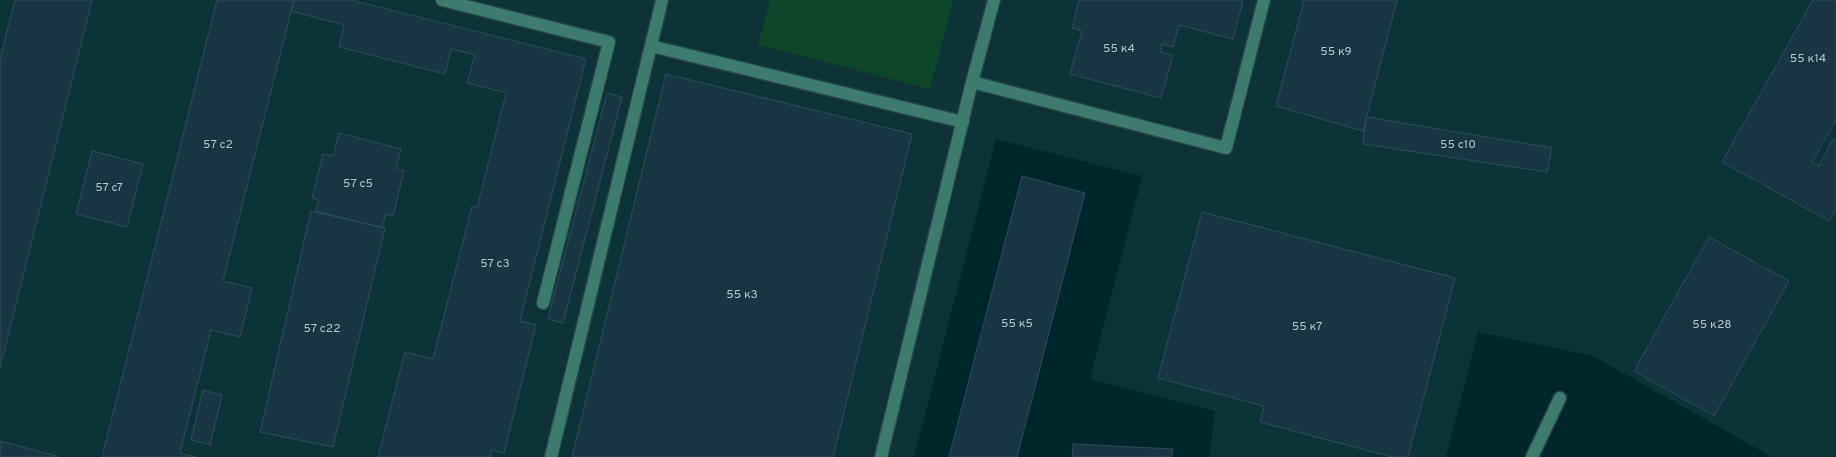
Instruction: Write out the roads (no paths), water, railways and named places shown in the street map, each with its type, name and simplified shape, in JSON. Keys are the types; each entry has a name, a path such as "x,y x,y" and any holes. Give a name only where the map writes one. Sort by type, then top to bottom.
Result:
{"lane":[{"path":"442,0 609,42 543,303"},
{"path":"551,457 662,0"},
{"path":"881,457 972,82 994,0"},
{"path":"972,82 1226,148 1264,0"},
{"path":"651,46 963,122"},
{"path":"1532,457 1560,398"}]}
